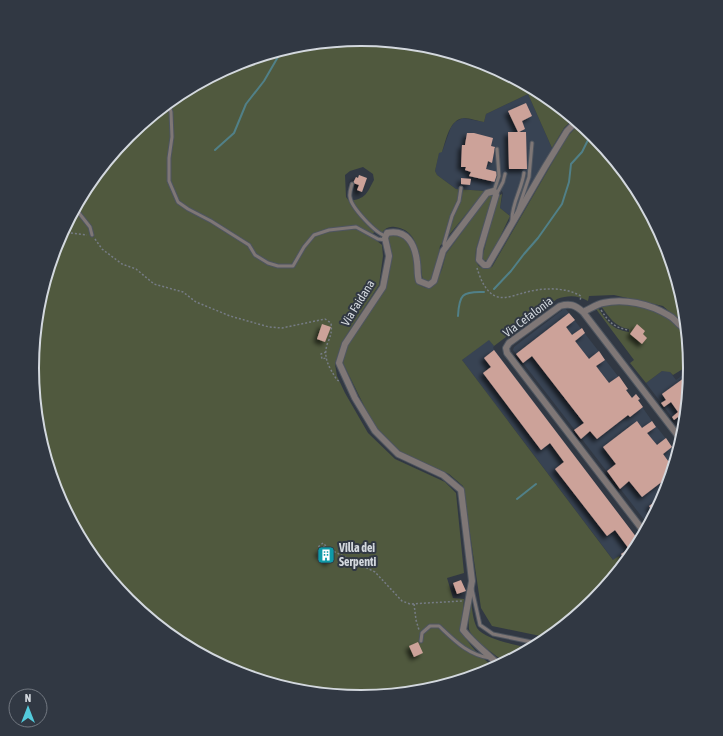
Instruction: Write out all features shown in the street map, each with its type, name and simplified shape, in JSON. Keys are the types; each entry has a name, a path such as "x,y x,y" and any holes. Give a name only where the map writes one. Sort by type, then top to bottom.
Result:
{"street":[{"path":"386,238 388,233 392,232 402,233 411,240 418,261 419,281 428,285 434,281 445,248 487,193 495,193 480,249 479,260 484,265 490,264 567,131 573,125"},
{"name":"Via Faidana","path":"386,238 389,256 383,287 345,344 339,363 355,398 375,431 398,454 443,475 461,490 472,580 464,630 472,642 495,661"},
{"path":"584,312 603,303 626,301 659,309 673,317 681,327"},
{"name":"Via Cefalonia","path":"641,528 507,353 506,348 509,343 560,306 568,303 576,306 584,312 677,435"}],"lane":[{"path":"170,109 172,137 169,158 169,181 178,202 188,210 211,221 249,245 255,255 268,263 278,266 293,266 304,247 314,235 329,230 356,227 378,239 386,238"},
{"path":"518,216 518,207 526,190 529,177 532,143"},
{"path":"495,193 499,176 497,149"},
{"path":"512,225 515,202 524,172"},
{"path":"495,193 503,182 505,174"},
{"path":"352,184 350,198 358,211 375,231 386,238"},
{"path":"445,248 444,244 452,216 459,201 460,188"},
{"path":"79,213 90,227 92,236"},
{"path":"471,585 480,625 493,634 531,642"},
{"path":"421,640 422,633 430,626 439,626 466,650 479,656 492,658"}],"path":[{"path":"69,233 92,236 102,249 122,264 136,269 154,284 183,292 196,302 230,316 269,327 282,328 325,319 331,323 332,331 327,343 327,364 337,380 349,384"},
{"path":"479,260 477,263 477,269 485,288 498,297 510,297 525,292 551,288 575,292 581,299"},
{"path":"598,305 614,325 618,328 628,330"},
{"path":"326,352 321,354 322,359 326,358"},
{"path":"321,549 318,547 323,543 329,549 375,572 402,601 410,604 468,602"},
{"path":"414,604 416,620 422,635"}],"shaded area":[{"path":"528,94 552,148 513,218 500,208 503,193 500,189 492,187 485,191 456,189 437,175 435,171 439,152 442,152 451,127 455,122 463,118 484,122 486,114"},
{"path":"565,308 628,389 626,391 631,398 636,394 640,399 638,401 674,448 667,472 645,521 513,350 514,347"},
{"path":"489,339 494,346 493,348 636,537 621,559 619,556 614,561 462,360"},
{"path":"666,370 670,372 676,380 684,374 679,426 646,383 662,371"}],"green space":[{"path":"340,46 383,46 404,48 445,56 485,70 541,100 570,122 564,128 552,148 528,94 486,114 484,122 464,118 455,122 449,131 442,152 439,153 435,171 437,175 456,189 485,191 440,246 435,273 430,282 423,281 417,248 410,234 404,229 395,227 387,228 382,233 376,230 371,236 382,245 383,256 379,285 342,342 335,364 337,376 345,393 368,433 395,459 445,482 456,493 464,573 447,578 453,598 464,599 461,630 467,641 490,664 445,680 404,688 383,690 340,690 319,688 278,680 238,666 182,636 165,624 133,596 119,581 93,547 72,511 56,472 50,451 45,431 40,389 39,368 42,326 45,305 56,264 72,225 93,189 119,155 133,140 165,112 182,100 238,70 278,56 319,48","holes":["363,167 373,174 374,180 363,197 349,201 346,197 345,175 350,171"]},
{"path":"576,128 604,155 630,189 651,225 667,264 678,305 680,321 663,306 614,295 589,296 588,301 573,296 565,297 557,299 494,346 489,340 462,360 613,560 619,556 621,559 590,596 558,624 541,636 492,626 481,608 463,486 449,474 402,453 376,430 343,363 347,346 386,287 389,235 395,234 404,238 411,246 415,263 416,282 426,288 433,286 436,283 442,269 446,254 489,195 493,195 476,249 476,261 478,264 483,268 492,267 567,137"},
{"path":"502,194 500,208 510,216 489,260 484,261 482,258 498,196"},
{"path":"614,304 638,306 668,316 681,328 684,368 673,375 670,372 662,371 646,383 630,363 634,360 596,309 598,308 607,321 614,327 629,332 629,329 616,324 601,306"},
{"path":"471,600 475,622 477,628 481,632 494,639 523,647 500,659 474,638 469,629"}],"building":[{"path":"526,103 532,116 522,121 525,129 519,132 526,132 527,169 509,169 508,132 518,132 508,111"},
{"path":"467,133 474,133 493,138 491,146 495,147 492,163 488,161 486,169 498,172 495,182 469,176 471,172 465,170 466,167 461,167 462,145 465,145"},
{"path":"359,175 367,178 362,192 357,190 359,185 353,183"},
{"path":"461,178 471,179 470,185 461,184"},
{"path":"569,313 575,320 566,327 572,335 582,328 585,333 575,341 589,359 599,351 605,360 596,366 609,383 619,376 632,398 636,394 643,407 630,417 628,415 597,439 590,431 581,439 574,430 584,423 532,356 523,363 516,354"},
{"path":"322,324 331,327 325,342 317,339"},
{"path":"637,324 645,331 643,334 647,338 642,344 630,334"},
{"path":"494,350 636,537 629,549 615,530 607,536 555,469 564,462 550,443 541,450 483,373 491,367 484,358"},
{"path":"684,378 680,419 678,417 674,420 672,417 678,412 671,402 664,407 661,403 666,400 662,394"},
{"path":"637,421 642,428 652,421 656,427 647,433 657,445 666,438 672,447 663,454 670,463 663,481 642,497 629,481 620,489 607,471 616,464 603,447"},
{"path":"655,502 652,509 649,506"},
{"name":"Villa dei Serpenti","path":"324,546 334,557 328,563 318,552"},
{"path":"628,550 623,556 621,554"},
{"path":"461,580 466,591 457,594 453,583"},
{"path":"418,642 423,653 414,657 409,646"}],"waterway":[{"path":"215,150 234,133 246,104 264,81 279,56"},
{"path":"494,289 538,238 562,204 569,182 571,164 582,152 589,139"},
{"path":"458,316 459,303 463,296 471,292 484,292"},
{"path":"517,499 536,484"}],"place":[{"name":"Villa dei Serpenti","path":"326,555"}]}
